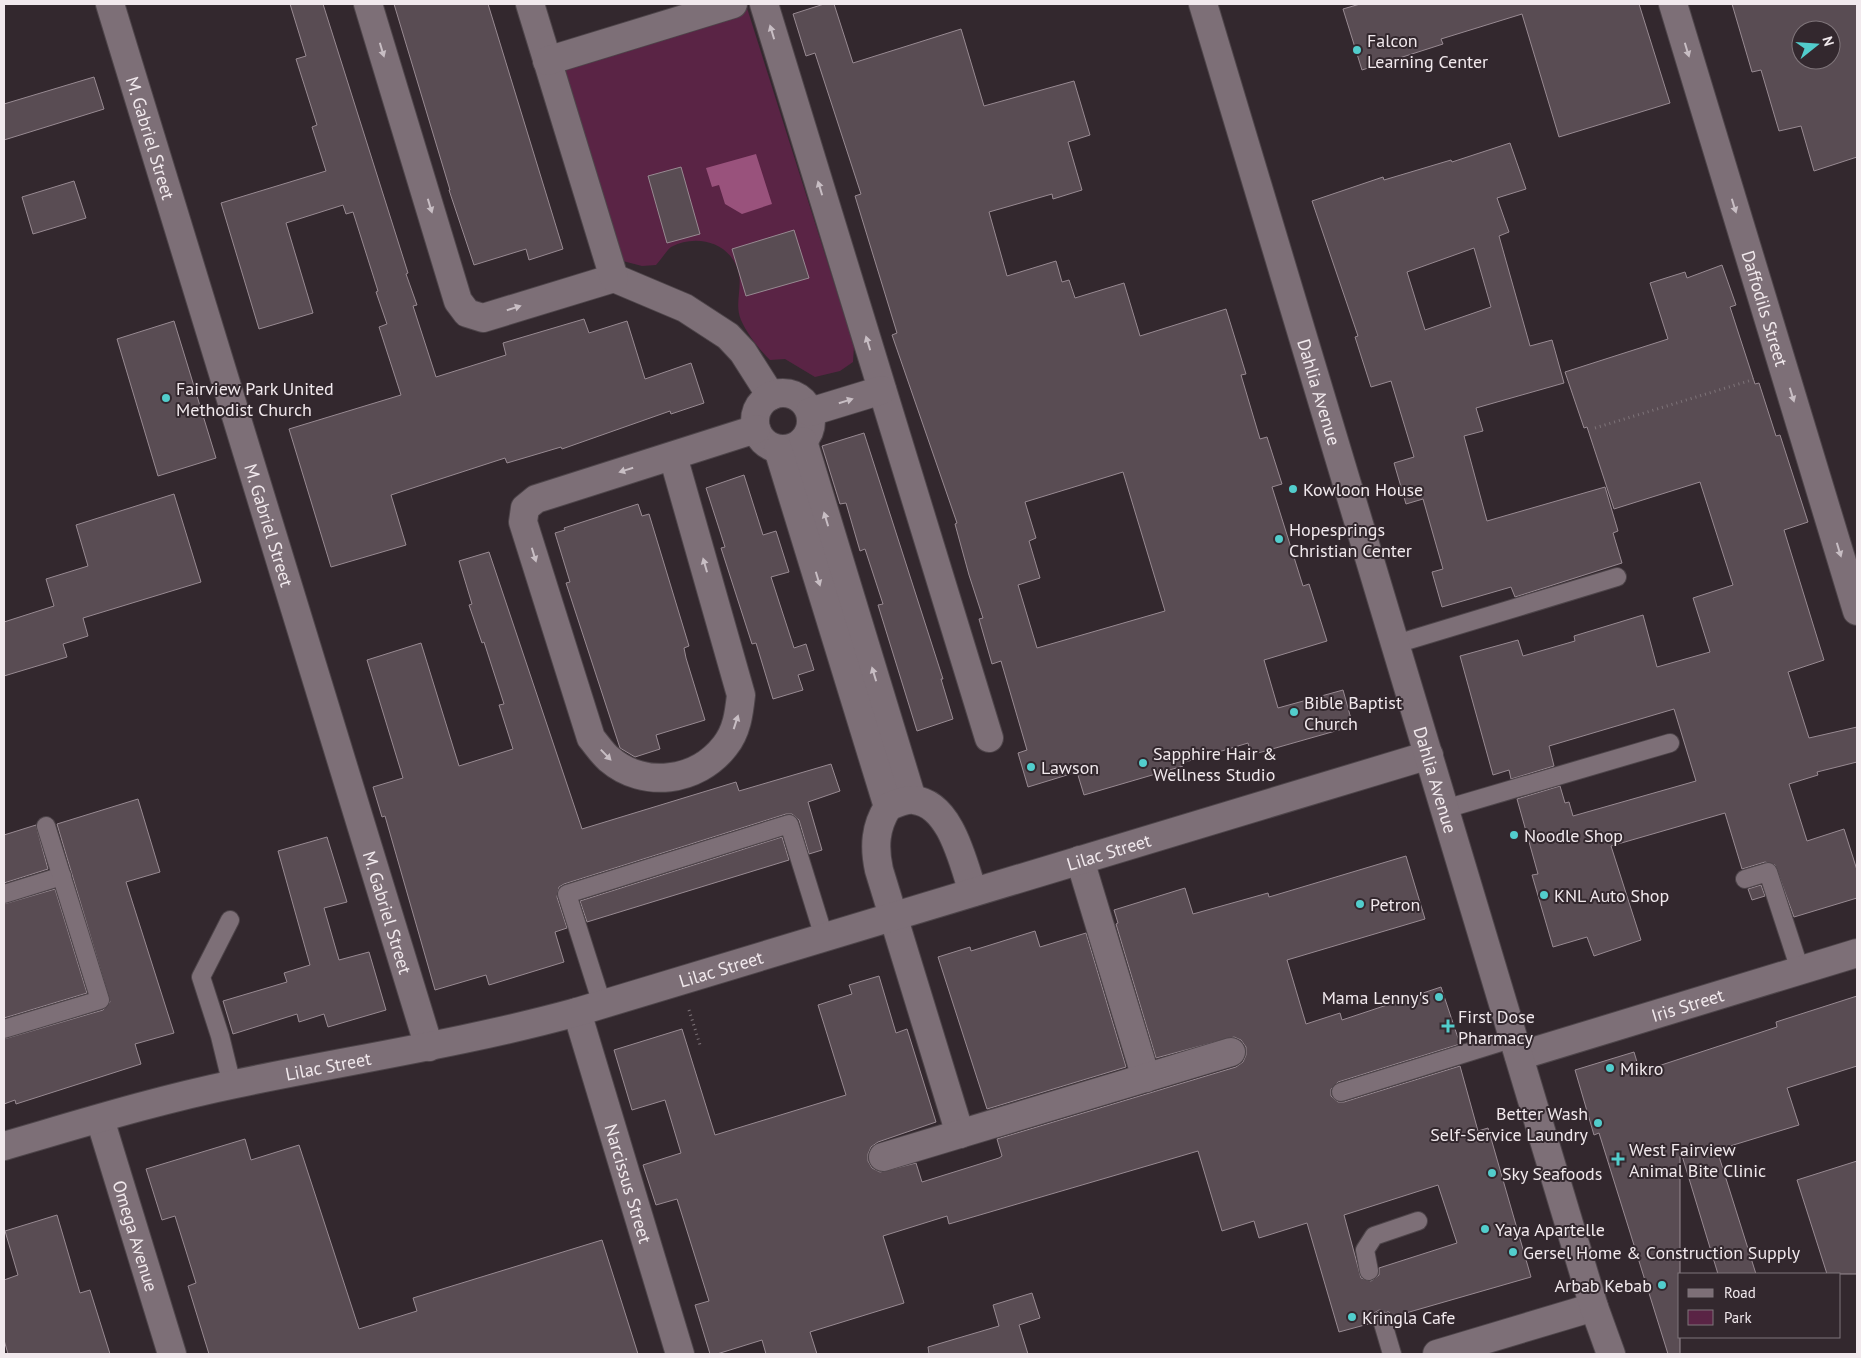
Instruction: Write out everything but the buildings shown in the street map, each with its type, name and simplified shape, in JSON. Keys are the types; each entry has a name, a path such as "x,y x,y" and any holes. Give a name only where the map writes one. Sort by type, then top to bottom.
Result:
{"street":[{"name":"M. Gabriel Street","path":"110,4 428,1047"},
{"path":"368,4 458,301 467,313 483,318 614,278 678,304 720,330 743,352 771,396"},
{"path":"530,4 614,278"},
{"path":"547,61 733,4"},
{"path":"764,4 989,738"},
{"name":"Dahlia Avenue","path":"1203,4 1594,1306 1611,1354"},
{"name":"Daffodils Street","path":"1673,4 1857,611"},
{"path":"810,412 882,390"},
{"path":"786,393 794,396 806,405 810,412 810,428 791,445 764,442 756,429 755,419 757,410 771,396 786,393"},
{"path":"673,456 741,695 738,721 726,746 720,752 707,764 683,776 657,778 631,773 608,758 591,738 524,522 525,508 536,499 756,429"},
{"path":"791,445 900,803"},
{"name":"Lilac Street","path":"4,1146 232,1084 506,1031 589,1008 1429,755"},
{"path":"960,1134 876,857 876,837 879,820 900,803 925,803 939,814 950,829 973,892"},
{"path":"1080,860 1146,1078"},
{"name":"Iris Street","path":"1517,1047 1857,953"},
{"name":"Narcissus Street","path":"589,1008 680,1354"},
{"path":"883,1157 1231,1052"},
{"name":"Omega Avenue","path":"100,1119 172,1354"},
{"path":"1437,1354 1594,1306"}],"lane":[{"path":"1396,644 1617,577"},
{"path":"1446,810 1670,742"},
{"path":"589,1008 567,894 789,824 824,937"},
{"path":"4,1029 100,1000 46,826"},
{"path":"1745,880 1768,872 1800,970"},
{"path":"4,894 62,876"},
{"path":"230,920 201,977 220,1036 232,1084"},
{"path":"1342,1092 1517,1047"},
{"path":"1369,1271 1365,1250 1374,1236 1418,1221"},
{"path":"1382,1320 1392,1354"}],"path":[{"path":"1595,428 1784,370"},
{"path":"694,1025 701,1048"}],"green space":[{"path":"747,8 854,346 853,362 840,371 815,377 785,359 770,360 754,342 739,313 740,284 738,270 730,255 723,249 707,242 689,241 671,247 656,265 642,266 619,260 562,64"}],"shaded area":[{"path":"756,154 772,204 742,214 725,204 719,185 712,187 706,168"}],"place":[{"name":"Falcon Learning Center","path":"1357,50"},
{"name":"Fairview Park United Methodist Church","path":"166,398"},
{"name":"Kowloon House","path":"1293,489"},
{"name":"Hopesprings Christian Center","path":"1279,539"},
{"name":"Bible Baptist Church","path":"1294,712"},
{"name":"Sapphire Hair & Wellness Studio","path":"1143,763"},
{"name":"Lawson","path":"1031,767"},
{"name":"Noodle Shop","path":"1514,835"},
{"name":"KNL Auto Shop","path":"1544,895"},
{"name":"Petron","path":"1360,904"},
{"name":"Mama Lenny's","path":"1439,997"},
{"name":"First Dose Pharmacy","path":"1448,1026"},
{"name":"Mikro","path":"1610,1068"},
{"name":"Better Wash Self-Service Laundry","path":"1598,1123"},
{"name":"West Fairview Animal Bite Clinic","path":"1618,1159"},
{"name":"Sky Seafoods","path":"1492,1173"},
{"name":"Yaya Apartelle","path":"1485,1229"},
{"name":"Gersel Home & Construction Supply","path":"1513,1252"},
{"name":"Arbab Kebab","path":"1662,1285"},
{"name":"Kringla Cafe","path":"1352,1317"}]}
